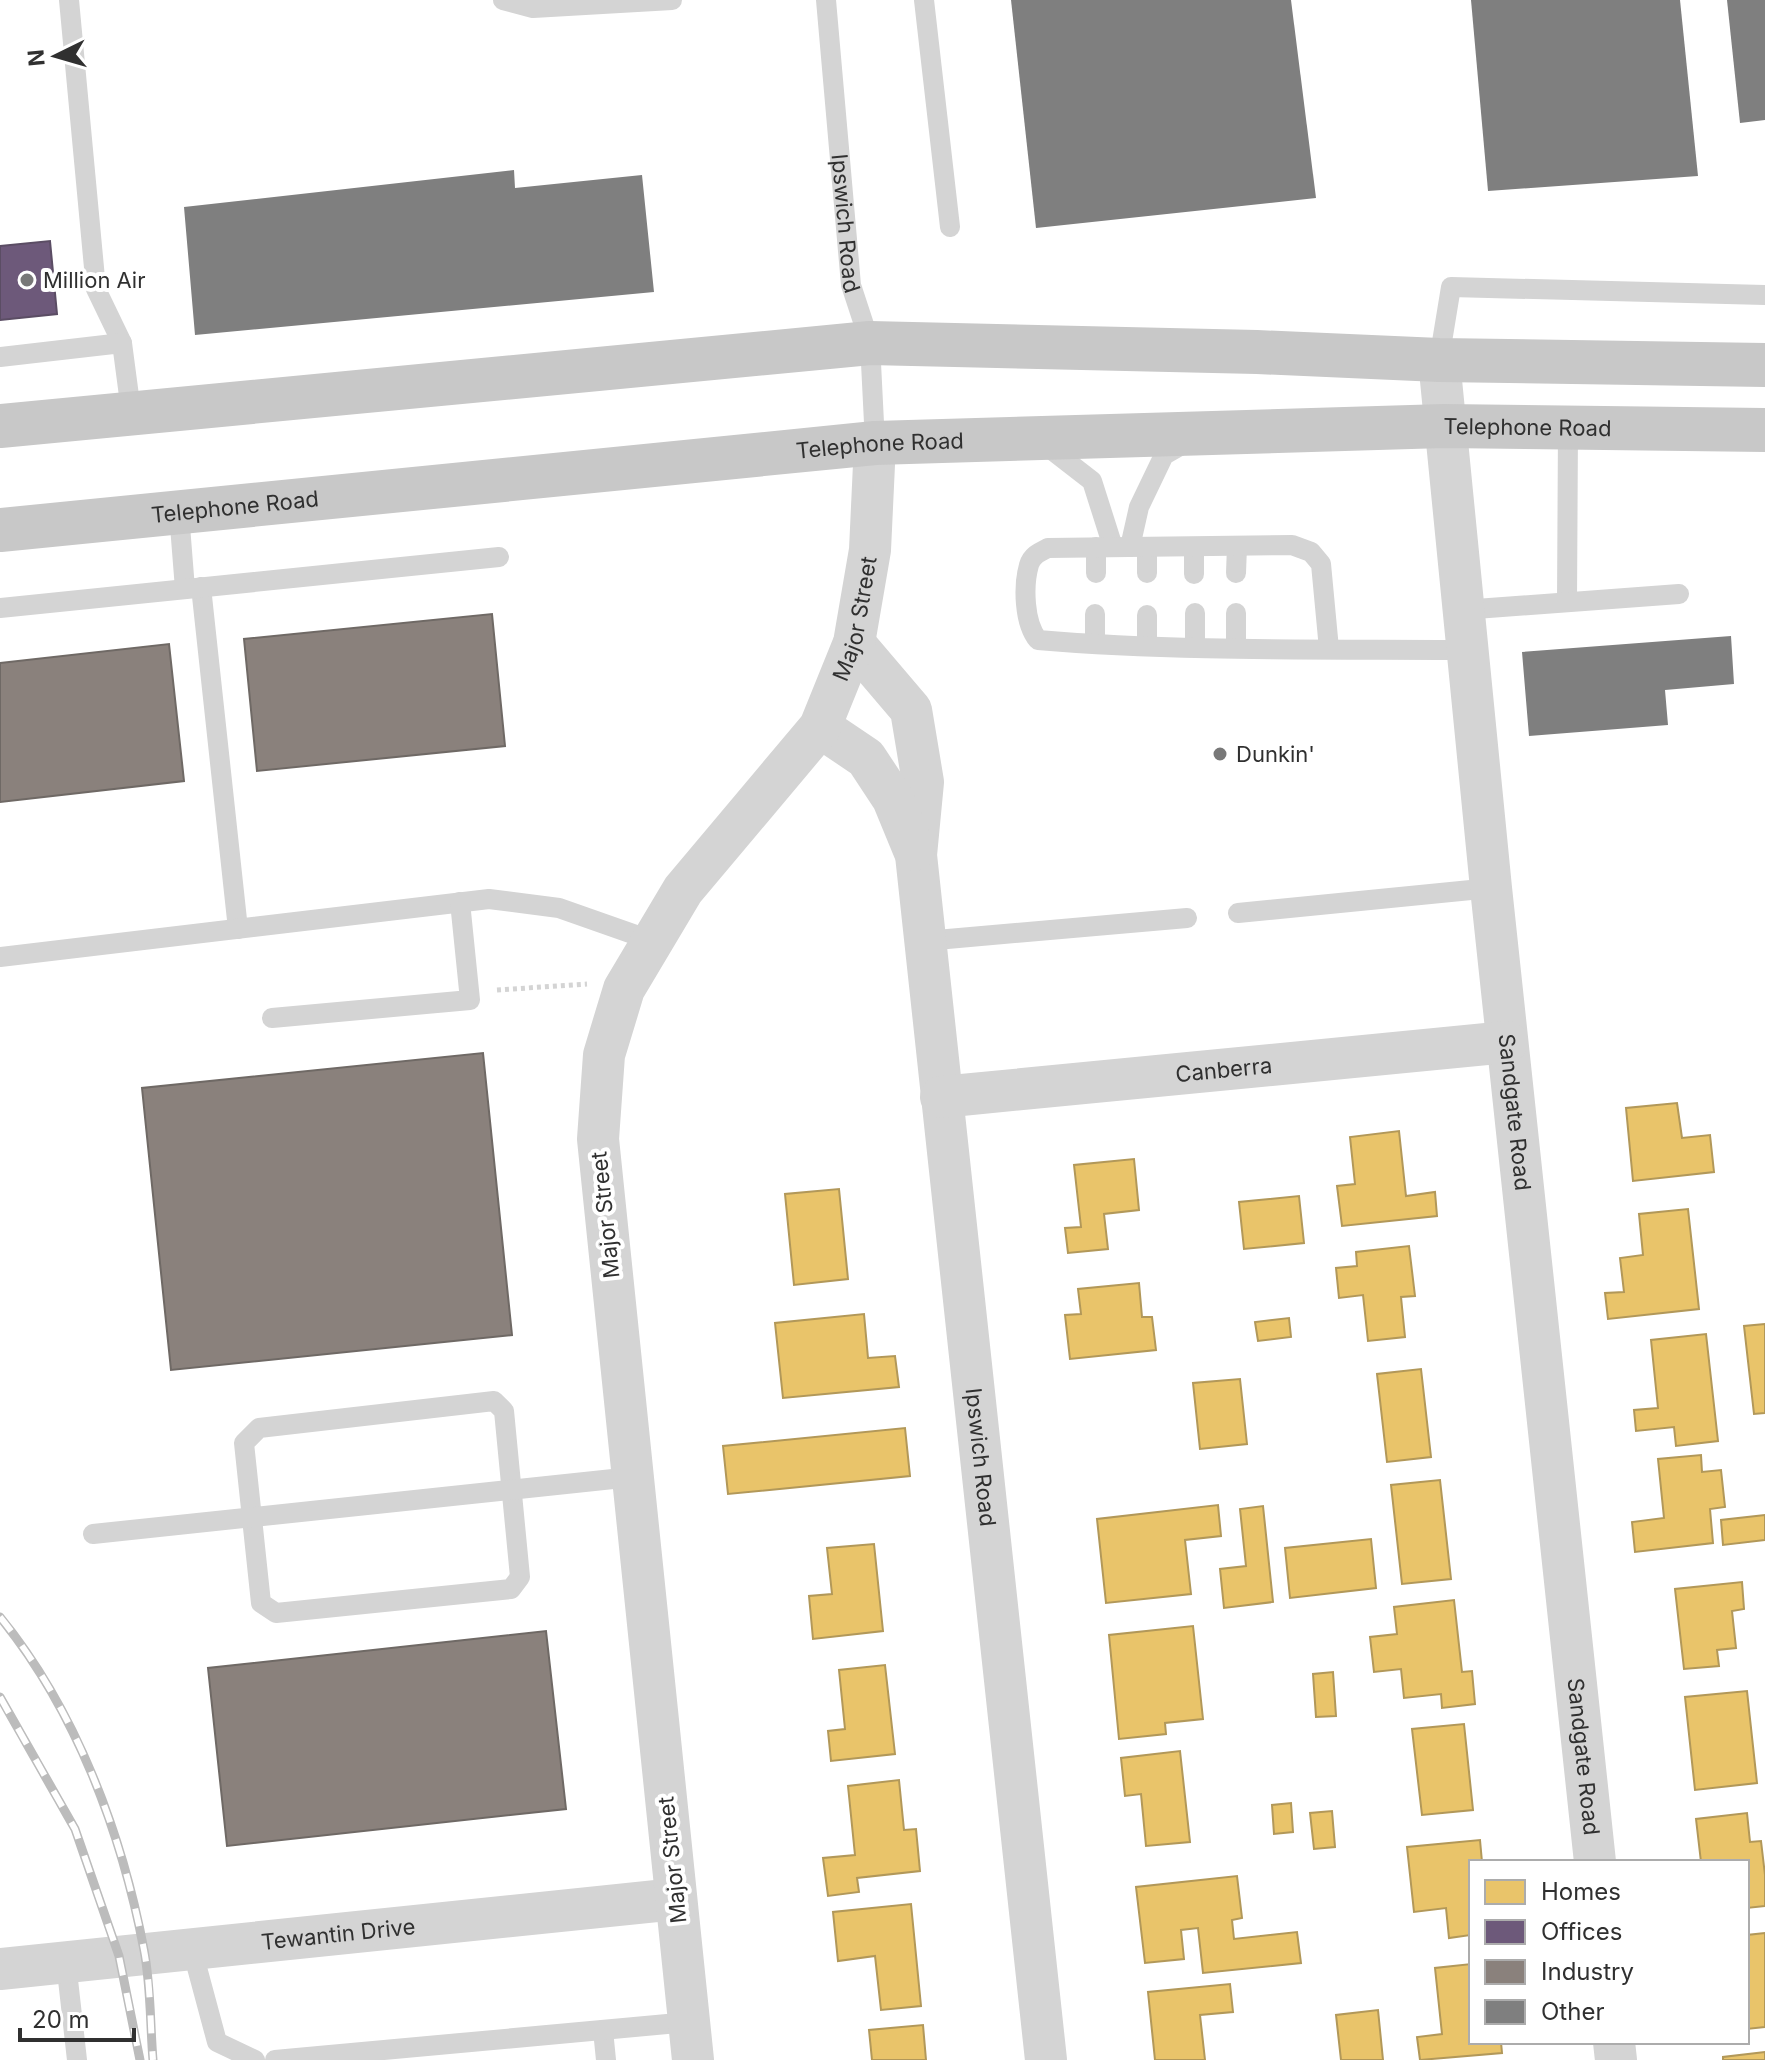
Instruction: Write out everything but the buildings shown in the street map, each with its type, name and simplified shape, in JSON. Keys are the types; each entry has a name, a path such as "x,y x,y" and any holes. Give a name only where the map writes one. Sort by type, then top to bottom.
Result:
{"main road":[{"path":"0,426 131,411 870,343 1257,352 1439,360 1765,365"},
{"name":"Telephone Road","path":"0,530 875,443 1444,426 1765,430"}],"street":[{"name":"Sandgate Road","path":"1439,360 1464,630 1595,1860"},
{"name":"Major Street","path":"691,2041 598,1139 604,1055 624,989 650,940 683,890 820,727 854,643 870,550 875,443"},
{"name":"Ipswich Road","path":"854,643 911,710 923,782 916,855 1046,2060"},
{"name":"Ipswich Road","path":"820,727 866,758 893,799 916,855"},
{"name":"Canberra","path":"941,1097 1507,1042"},
{"name":"Tewantin Drive","path":"0,1969 676,1899"}],"lane":[{"path":"69,0 96,289 122,343 131,411"},
{"path":"503,0 533,8 672,0"},
{"name":"Ipswich Road","path":"826,0 851,285 870,343 875,443"},
{"path":"924,0 950,227"},
{"path":"1439,360 1451,287 1765,295"},
{"path":"0,357 122,343"},
{"path":"1567,602 1568,428"},
{"path":"1096,573 1122,547 1164,455 1202,433"},
{"path":"1037,439 1092,481 1122,547 1147,573"},
{"path":"179,513 193,588 238,929"},
{"path":"1329,649 1321,564 1311,552 1292,545 1048,548 1036,554 1029,563 1027,615 1038,640 1329,649 1464,630 1567,602 1679,594"},
{"path":"1236,573 1237,546"},
{"path":"1194,547 1194,574"},
{"path":"0,608 499,557"},
{"path":"1195,613 1195,646"},
{"path":"1236,613 1236,647"},
{"path":"1095,614 1095,642"},
{"path":"1147,615 1147,644"},
{"path":"1238,913 1491,888"},
{"path":"0,957 489,899 559,908 650,940"},
{"path":"272,1018 470,1000 460,902"},
{"path":"925,941 1187,918"},
{"path":"494,1401 504,1411 520,1577 511,1589 276,1613 261,1603 251,1517 244,1443 259,1428 494,1401"},
{"path":"93,1534 632,1477"},
{"path":"192,1949 217,2042 255,2060"},
{"path":"66,1962 77,2060"},
{"path":"603,2030 606,2060"},
{"path":"275,2060 603,2030 691,2041"}],"path":[{"path":"470,993 571,983 624,989"}],"railway":[{"path":"0,1617 51,1692 73,1733 109,1818 135,1906 144,1950 153,2060"},
{"path":"0,1697 75,1829 119,1956 140,2060"}],"place":[{"name":"Million Air","path":"27,280"},
{"name":"Dunkin'","path":"1220,754"}]}
